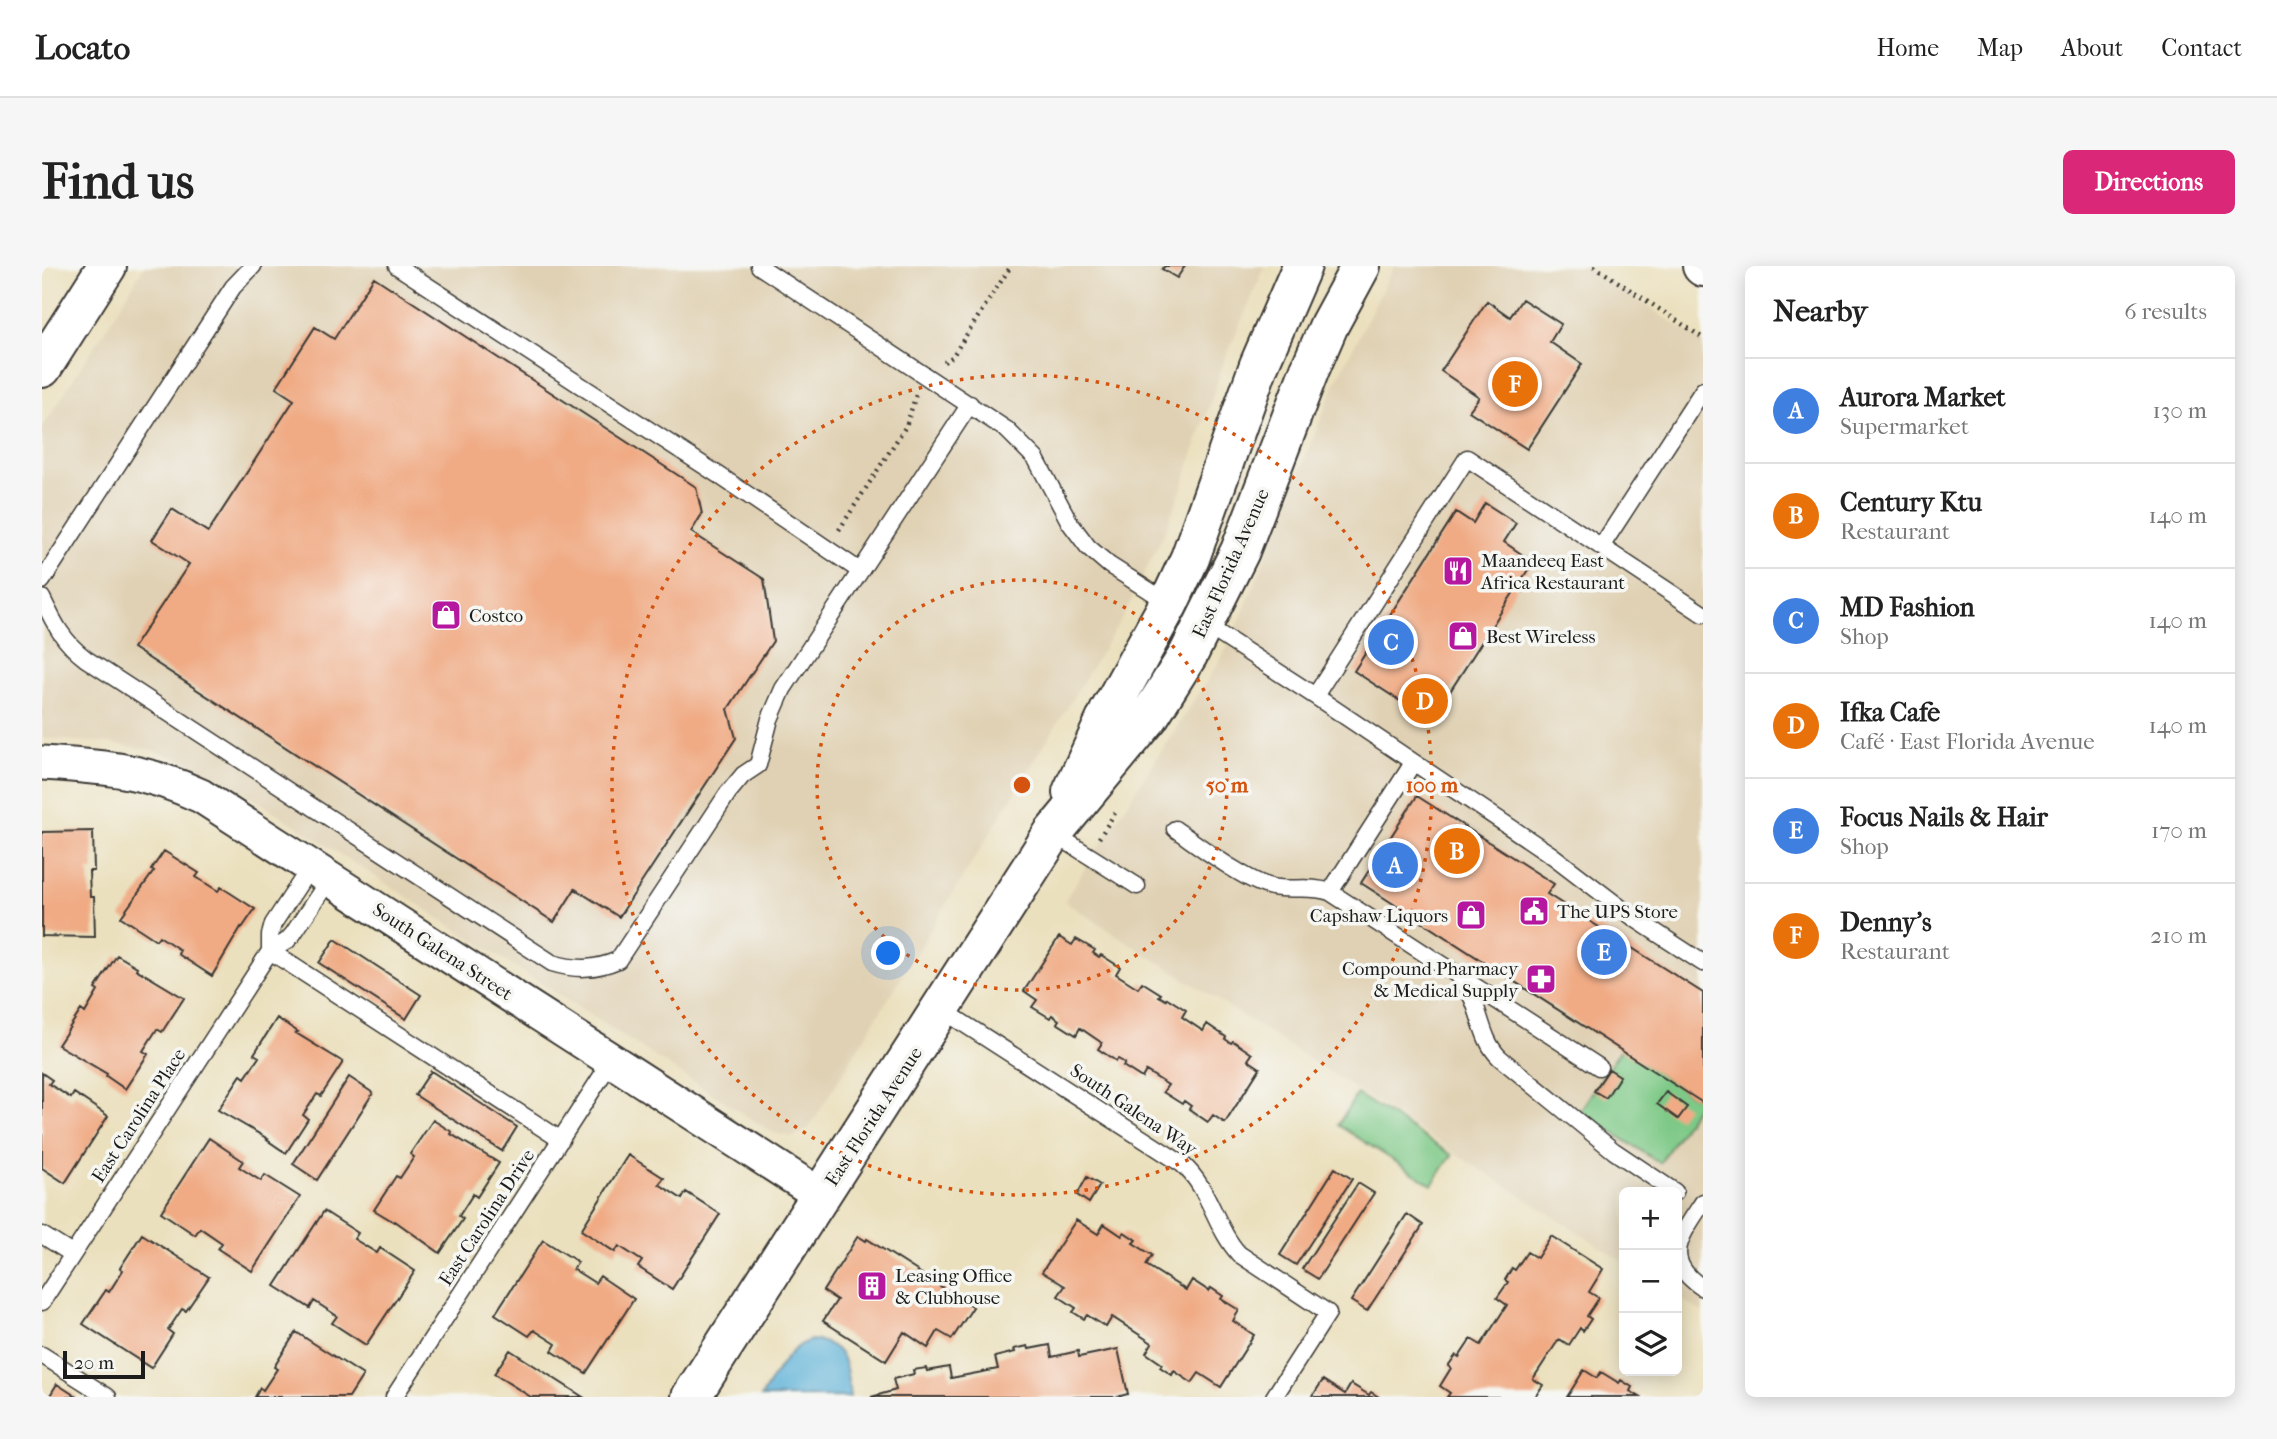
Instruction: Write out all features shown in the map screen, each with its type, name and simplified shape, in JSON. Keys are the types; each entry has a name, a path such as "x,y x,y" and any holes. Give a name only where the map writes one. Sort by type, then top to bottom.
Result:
{"main road":[{"path":"42,368 107,266"},
{"name":"East Florida Avenue","path":"1187,614 1203,526 1259,365 1302,266"},
{"name":"East Florida Avenue","path":"691,1397 1053,833 1109,712 1240,551 1310,369 1329,325 1361,266"}],"street":[{"name":"South Galena Street","path":"42,762 134,771 170,782 227,810 822,1196"}],"lane":[{"path":"42,581 233,287 253,266"},
{"path":"397,266 720,476 860,571"},
{"path":"759,266 1007,430 1030,452 1070,523 1088,547 1109,565 1315,696 1553,856 1634,918 1703,963"},
{"path":"1601,547 1703,390"},
{"path":"42,598 59,633 72,649 86,659 552,962 569,968 604,967 618,960 728,793 743,775 758,765 777,700 970,404"},
{"path":"1315,696 1467,458 1703,614"},
{"path":"1331,892 1413,764"},
{"path":"1175,829 1261,884 1279,888 1309,887 1331,892 1600,1067"},
{"path":"1053,833 1137,886"},
{"name":"East Carolina Place","path":"270,951 270,935 274,924 321,872"},
{"name":"East Carolina Place","path":"42,1302 270,951 293,934 321,872"},
{"path":"270,951 561,1140"},
{"path":"1450,970 1476,1002 1486,1038 1491,1049 1500,1058 1614,1151 1667,1187"},
{"name":"South Galena Way","path":"941,1009 1182,1164 1200,1183 1227,1238 1239,1254 1328,1313 1273,1397"},
{"name":"East Carolina Drive","path":"394,1397 612,1060"},
{"path":"1682,1196 1701,1205 1680,1239 1678,1258 1686,1276 1703,1288"},
{"path":"42,1235 72,1254"},
{"path":"42,1355 108,1397"}],"path":[{"path":"943,363 951,357 1011,266"},
{"path":"1594,266 1703,338"},
{"path":"838,532 906,426 916,395"}],"shaded area":[{"path":"144,266 1265,266 1224,361 1182,488 1164,533 1125,613 809,1128 794,1137 773,1133 212,774 151,750 107,743 42,738 42,428"},
{"path":"1394,266 1585,266 1703,342 1703,1313 1682,1299 1682,1187 1619,1187 1619,1259 1064,901 1221,659 1236,630 1336,381"}],"green space":[{"path":"1621,1049 1700,1101 1660,1163 1580,1111"},
{"path":"1357,1094 1452,1155 1432,1185 1338,1125"}],"water":[{"path":"811,1340 823,1342 839,1352 846,1367 850,1397 761,1397 788,1356"}],"building":[{"path":"1165,266 1185,266 1177,278 1162,269"},
{"name":"Costco","path":"374,277 696,487 702,514 691,532 764,579 773,641 728,709 736,738 619,917 575,889 554,922 133,648 189,564 152,540 172,509 208,532 294,400 276,388 315,327 334,339"},
{"path":"1522,299 1561,324 1550,342 1582,364 1527,449 1469,411 1479,397 1441,371 1487,301 1510,317"},
{"path":"1485,503 1516,523 1504,542 1533,562 1431,721 1354,671 1456,512 1473,523"},
{"path":"1417,796 1554,884 1547,894 1703,993 1703,1103 1361,883"},
{"path":"93,831 94,871 89,871 90,897 94,897 95,937 42,936 42,832"},
{"path":"164,851 199,873 196,877 218,891 221,887 255,909 212,976 178,954 180,950 159,936 156,940 121,917 154,871 151,870"},
{"path":"1059,937 1072,945 1076,939 1095,950 1093,953 1120,967 1116,974 1138,988 1142,982 1161,994 1159,996 1186,1010 1182,1017 1203,1031 1207,1024 1231,1043 1233,1041 1252,1054 1248,1060 1260,1068 1225,1123 1213,1115 1208,1122 1189,1109 1191,1106 1184,1101 1182,1104 1163,1092 1168,1085 1146,1071 1142,1078 1123,1066 1125,1063 1118,1059 1116,1061 1098,1049 1102,1043 1080,1028 1076,1035 1057,1023 1059,1020 1052,1015 1050,1018 1032,1007 1037,1000 1024,991"},
{"path":"335,939 421,995 406,1019 319,963"},
{"path":"117,955 184,998 162,1032 157,1029 143,1051 148,1054 125,1089 106,1076 107,1074 58,1045 81,1010 85,1013 98,991 95,989"},
{"path":"277,1018 343,1062 321,1096 317,1094 303,1115 308,1119 286,1153 268,1139 218,1110 241,1075 245,1078 259,1057 254,1054"},
{"path":"1609,1069 1620,1076 1606,1098 1594,1091"},
{"path":"431,1071 517,1127 502,1151 415,1095"},
{"path":"42,1073 52,1080 49,1084 71,1098 74,1093 108,1116 65,1183 42,1168"},
{"path":"349,1077 373,1093 317,1180 293,1164"},
{"path":"1666,1092 1687,1107 1678,1119 1657,1104"},
{"path":"433,1120 499,1163 477,1197 473,1194 459,1216 463,1219 440,1253 395,1221 374,1210 396,1176 400,1178 414,1157 410,1154"},
{"path":"209,1138 243,1161 239,1167 261,1181 265,1175 300,1197 252,1271 218,1249 222,1243 200,1228 195,1235 161,1212"},
{"path":"628,1155 664,1178 659,1184 682,1199 686,1192 720,1214 672,1289 638,1267 642,1261 619,1246 615,1252 581,1230"},
{"path":"1335,1168 1352,1179 1296,1265 1280,1255"},
{"path":"1087,1177 1100,1185 1089,1203 1077,1195"},
{"path":"1358,1183 1374,1193 1318,1279 1302,1269"},
{"path":"324,1211 358,1233 354,1239 377,1253 380,1248 415,1271 366,1345 332,1323 337,1316 314,1301 310,1308 275,1286"},
{"path":"1407,1214 1423,1225 1367,1311 1351,1301"},
{"path":"1076,1220 1098,1234 1104,1224 1122,1236 1124,1232 1136,1240 1133,1243 1152,1255 1146,1265 1186,1290 1192,1280 1209,1291 1211,1288 1223,1296 1221,1299 1239,1310 1233,1321 1254,1335 1221,1387 1199,1373 1192,1383 1174,1371 1172,1375 1146,1353 1152,1343 1112,1317 1106,1327 1087,1315 1084,1319 1073,1312 1076,1308 1058,1296 1065,1286 1042,1272"},
{"path":"142,1234 209,1277 186,1311 182,1309 168,1330 173,1334 151,1368 83,1324 106,1290 109,1292 123,1270 120,1268"},
{"path":"858,1236 925,1276 922,1282 929,1286 932,1281 973,1307 952,1339 938,1331 928,1348 904,1332 886,1361 823,1321 837,1300 823,1291"},
{"path":"1551,1236 1603,1269 1589,1292 1599,1298 1587,1316 1591,1319 1583,1331 1580,1328 1569,1345 1559,1339 1533,1379 1543,1385 1535,1397 1447,1397 1450,1393 1440,1386 1451,1368 1448,1366 1456,1355 1459,1357 1471,1339 1481,1345 1507,1305 1497,1298 1508,1282 1505,1280 1512,1268 1515,1270 1527,1252 1537,1258"},
{"path":"543,1240 578,1262 573,1269 595,1283 600,1276 634,1299 586,1373 552,1351 556,1344 534,1330 529,1336 495,1314"},
{"path":"296,1332 363,1375 349,1397 255,1397 277,1369 274,1367"},
{"path":"1050,1345 1052,1357 1078,1351 1079,1357 1118,1349 1128,1394 1116,1397 871,1397 896,1390 893,1379 914,1374 913,1370 926,1368 927,1371 949,1367 951,1378 998,1369 995,1357 1015,1352 1014,1349"},
{"path":"510,1350 583,1397 531,1397 494,1374"},
{"path":"1584,1370 1597,1378 1601,1372 1619,1383 1621,1380 1632,1387 1630,1391 1640,1397 1567,1397"},
{"path":"1323,1380 1345,1394 1351,1384 1369,1395 1371,1392 1379,1397 1312,1397"},
{"path":"57,1384 77,1397 49,1397"}],"place":[{"name":"Denny's","path":"1515,384"},
{"name":"Maandeeq East Africa Restaurant","path":"1458,571"},
{"name":"Costco","path":"446,615"},
{"name":"Best Wireless","path":"1463,636"},
{"name":"MD Fashion","path":"1391,642"},
{"name":"Ifka Cafe","path":"1425,701"},
{"name":"Century Ktu","path":"1457,851"},
{"name":"Aurora Market","path":"1395,865"},
{"name":"The UPS Store","path":"1534,911"},
{"name":"Capshaw Liquors","path":"1471,915"},
{"name":"Focus Nails & Hair","path":"1604,952"},
{"name":"Compound Pharmacy & Medical Supply","path":"1541,979"},
{"name":"Leasing Office & Clubhouse","path":"872,1286"}]}
